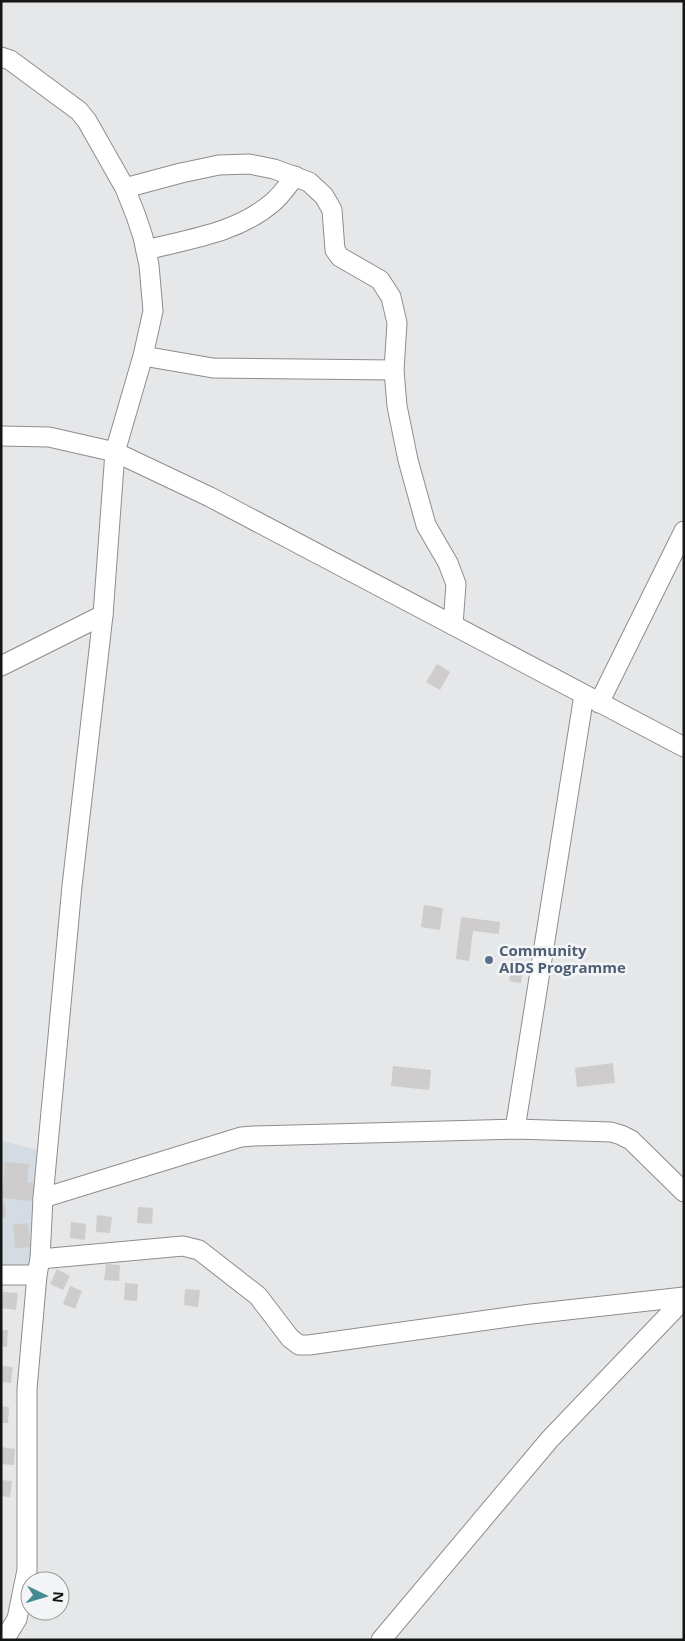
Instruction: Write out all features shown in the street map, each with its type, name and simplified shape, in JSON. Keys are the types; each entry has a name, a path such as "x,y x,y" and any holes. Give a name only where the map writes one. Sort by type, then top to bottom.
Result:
{"street":[{"path":"1,57 10,60 80,111 87,121 125,188 143,237 149,265 153,311 143,356 115,452 103,615 72,886 27,1389 27,1570 17,1619 4,1640"},
{"path":"125,188 219,165 249,164 295,176 309,182 324,196 332,210 335,250 340,257 380,280 391,296 397,323 394,370 397,406 408,460 426,525 448,563 456,584 453,625"},
{"path":"146,250 204,236 248,221 273,202 295,176"},
{"path":"143,356 212,368 394,370"},
{"path":"1,436 49,437 115,452 210,497 684,747"},
{"path":"514,1129 592,699 684,531"},
{"path":"1,666 103,615"},
{"path":"43,1198 241,1137 514,1129 611,1132 621,1134 630,1140 684,1192"},
{"path":"1,1275 39,1267 183,1246 199,1250 258,1296 290,1338 299,1345 531,1314 684,1298"},
{"path":"381,1640 550,1439 684,1298"},
{"path":"654,1330 684,1319"}],"shaded area":[{"path":"1,1141 48,1152 37,1275 1,1275"}],"building":[{"path":"437,664 450,672 440,690 426,682"},
{"path":"424,905 443,908 440,930 421,927"},
{"path":"461,917 500,922 499,934 473,931 469,961 456,959"},
{"path":"512,960 524,962 521,983 509,981"},
{"path":"613,1063 615,1083 577,1087 575,1068"},
{"path":"393,1066 431,1070 429,1090 391,1086"},
{"path":"5,1162 29,1164 27,1182 36,1183 34,1201 2,1198"},
{"path":"1,1204 5,1204 6,1217 1,1218"},
{"path":"138,1207 153,1208 152,1224 137,1223"},
{"path":"97,1215 112,1217 110,1233 96,1232"},
{"path":"71,1222 86,1224 85,1240 70,1238"},
{"path":"28,1223 31,1247 15,1248 13,1225"},
{"path":"106,1264 120,1265 119,1281 104,1280"},
{"path":"57,1269 70,1276 63,1290 50,1284"},
{"path":"125,1283 138,1284 137,1301 124,1300"},
{"path":"70,1286 82,1291 75,1309 63,1304"},
{"path":"185,1289 200,1290 198,1307 184,1305"},
{"path":"3,1292 18,1293 16,1310 2,1308"},
{"path":"1,1330 8,1330 7,1347 1,1346"},
{"path":"1,1366 13,1367 11,1383 1,1382"},
{"path":"1,1406 9,1407 8,1423 1,1423"},
{"path":"1,1447 15,1449 14,1465 1,1464"},
{"path":"1,1480 12,1481 10,1497 1,1496"}],"place":[{"name":"Community AIDS Programme","path":"489,960"}]}
